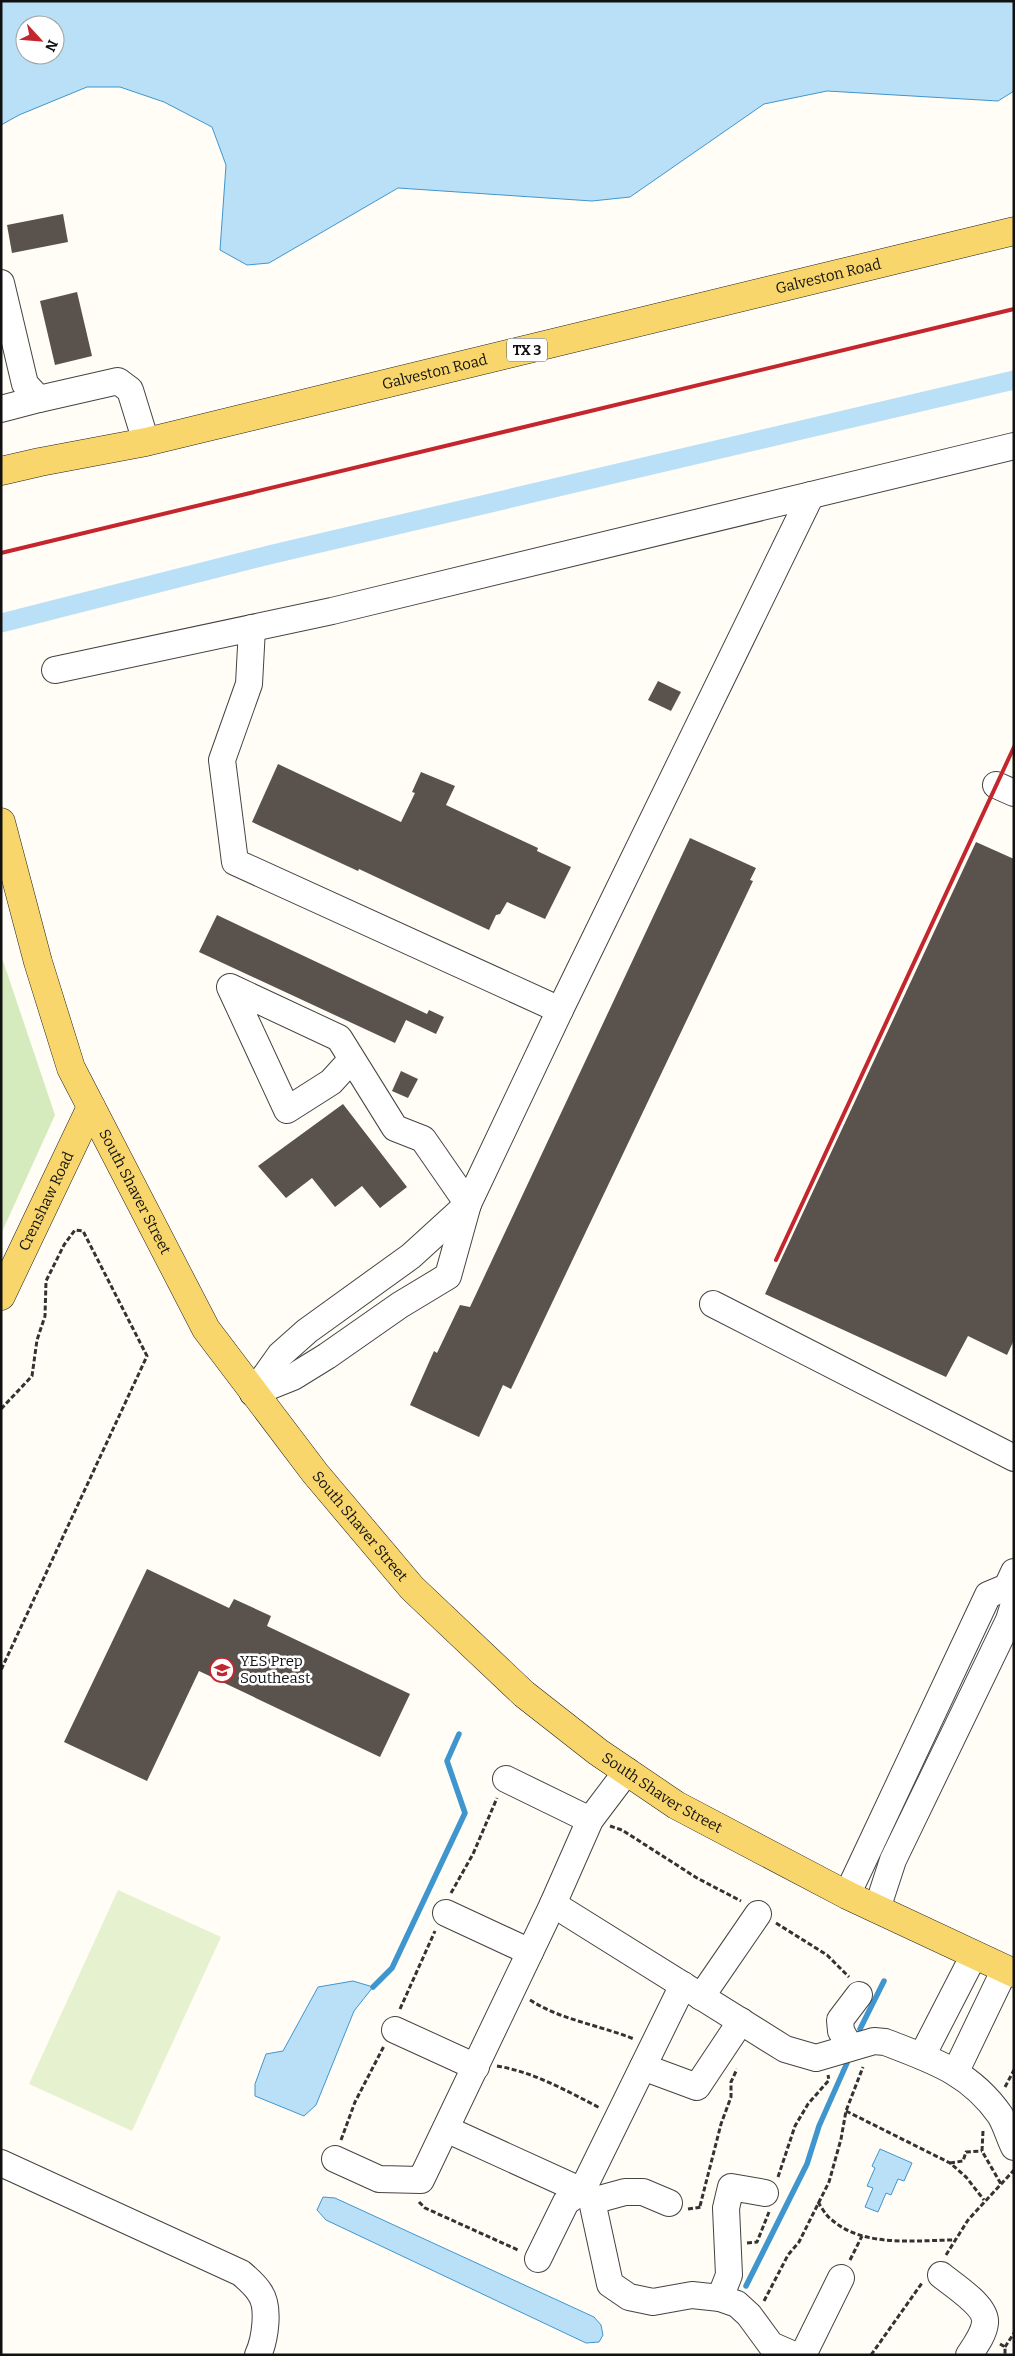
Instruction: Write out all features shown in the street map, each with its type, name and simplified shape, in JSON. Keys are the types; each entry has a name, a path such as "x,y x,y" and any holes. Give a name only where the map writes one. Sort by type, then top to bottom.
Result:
{"main road":[{"name":"Galveston Road","path":"1,471 146,442 1014,232"},
{"name":"South Shaver Street","path":"1,822 40,971 72,1068 206,1328 315,1473 412,1588 524,1694 676,1805 847,1895 1009,1971"},
{"name":"Crenshaw Road","path":"1,1296 91,1107"}],"lane":[{"path":"1,283 24,384 39,399"},
{"path":"1,409 118,381 130,390 146,442"},
{"path":"55,670 342,609 1014,446"},
{"path":"253,1393 293,1377 327,1356 400,1305 448,1276 468,1204 560,1010 811,496"},
{"path":"252,628 249,684 222,760 235,862 560,1010"},
{"path":"352,1059 331,1082 287,1110 230,987 339,1038 395,1128 423,1139 468,1204"},
{"path":"253,1393 280,1355 307,1331 411,1256 468,1204"},
{"path":"379,1279 400,1305"},
{"path":"713,1304 1014,1458"},
{"path":"307,1331 327,1356"},
{"path":"847,1895 988,1596 1012,1591 1009,1620 893,1860 877,1909"},
{"path":"335,2159 380,2179 421,2180 553,1904 590,1820 627,1771"},
{"path":"506,1779 590,1820"},
{"path":"892,1798 917,1810"},
{"path":"553,1904 785,2049 816,2058 862,2044 885,2042 956,2071 980,2091 1007,2109 1014,2147"},
{"path":"446,1913 530,1952"},
{"path":"758,1914 692,1991 648,2057 618,2117 587,2196 610,2284 629,2297 653,2302 692,2294 720,2298 738,2304 772,2345 794,2355"},
{"path":"922,2056 974,1955"},
{"path":"956,2071 1009,1971"},
{"path":"859,1995 840,2020 841,2031 862,2044"},
{"path":"648,2057 697,2087 741,2021"},
{"path":"395,2030 478,2062"},
{"path":"446,2130 587,2196"},
{"path":"1,2163 242,2273 262,2294 266,2317 263,2345 258,2355"},
{"path":"720,2298 729,2275 726,2208 731,2187 770,2194"},
{"path":"538,2259 566,2202 587,2196 643,2192 669,2203"},
{"path":"941,2276 982,2309 986,2322 969,2355"},
{"path":"803,2355 841,2278"}],"path":[{"path":"1,1409 32,1376 37,1340 45,1316 46,1281 64,1244 75,1230 83,1231 147,1356 1,1670"},
{"path":"335,2159 355,2102 384,2046 395,2030 401,2004 418,1972 431,1937 446,1913 452,1893 473,1854 486,1820 506,1779"},
{"path":"590,1820 622,1830 697,1878 747,1904 758,1914 827,1955 848,1974 859,1995"},
{"path":"512,1990 542,2008 573,2020 618,2032 648,2057"},
{"path":"748,2315 758,2308 767,2296 829,2182 841,2139 862,2044"},
{"path":"729,2245 757,2242 770,2194 796,2126 808,2104 829,2080 825,2055"},
{"path":"478,2062 516,2069 618,2117"},
{"path":"700,2206 721,2124 731,2097 731,2082 739,2066"},
{"path":"846,2111 950,2163 966,2177 984,2200"},
{"path":"950,2163 963,2161 966,2152 982,2151"},
{"path":"421,2180 417,2200 425,2208 538,2259"},
{"path":"818,2202 831,2220 846,2230 862,2236 887,2240 956,2240"},
{"path":"841,2278 862,2236"},
{"path":"1005,2347 1014,2332"}],"green space":[{"path":"1,955 55,1115 1,1234"},
{"path":"118,1890 221,1937 132,2131 29,2084"}],"water":[{"path":"1,1 1014,1 1014,91 998,101 827,91 764,104 630,197 592,201 398,188 269,263 247,265 220,250 226,165 212,127 164,102 120,87 87,87 19,115 1,125"},
{"path":"353,1981 373,1987 354,2011 316,2105 304,2116 255,2096 255,2084 266,2054 283,2051 318,1987"},
{"path":"880,2149 912,2163 904,2181 898,2179 891,2195 886,2193 878,2212 865,2207 873,2188 867,2186 875,2168 872,2166"},
{"path":"323,2197 335,2198 594,2317 601,2325 603,2335 599,2342 586,2343 326,2220 317,2210"}],"building":[{"path":"63,214 68,242 12,253 7,225"},
{"path":"77,292 92,356 55,365 40,301"},
{"path":"658,681 681,692 671,711 648,700"},
{"path":"278,764 401,822 415,793 412,792 421,772 455,786 446,805 538,848 537,851 571,867 545,919 507,902 500,914 496,915 489,930 359,869 358,871 252,822"},
{"path":"690,838 756,868 750,880 753,881 511,1389 503,1385 479,1437 410,1405 434,1351 437,1353 460,1305 470,1307"},
{"path":"976,842 1014,859 1014,1340 1007,1355 968,1336 946,1377 765,1294"},
{"path":"217,915 427,1014 429,1010 444,1017 436,1034 406,1020 395,1043 199,952"},
{"path":"401,1071 418,1079 408,1098 392,1091"},
{"path":"343,1104 407,1187 380,1208 362,1186 335,1207 312,1178 286,1198 258,1166"},
{"path":"147,1569 229,1608 234,1599 271,1616 267,1626 410,1694 380,1757 199,1671 147,1781 64,1742"}],"waterway":[{"path":"1,623 269,555 1014,380"},
{"path":"373,1987 392,1968 465,1813 447,1761 459,1734"},
{"path":"860,2029 884,1981"},
{"path":"746,2286 807,2164 819,2126 847,2063"}],"railway":[{"path":"1,553 1014,309"},
{"path":"776,1260 1014,747"}],"place":[{"name":"YES Prep Southeast","path":"222,1670"}]}
